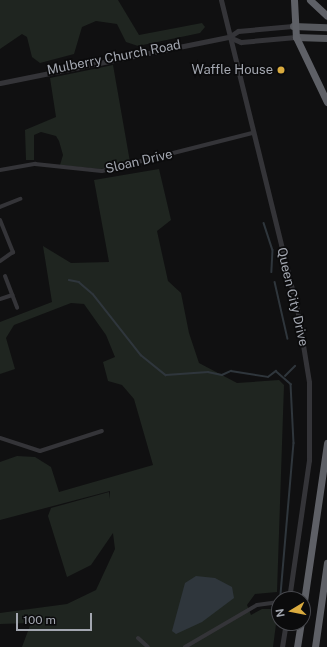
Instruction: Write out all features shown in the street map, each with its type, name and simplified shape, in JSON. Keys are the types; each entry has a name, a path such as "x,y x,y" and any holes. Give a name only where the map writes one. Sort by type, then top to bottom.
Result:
{"highway":[{"path":"294,0 293,26 296,37 327,102"},
{"path":"310,0 327,16"},
{"path":"293,26 327,27"},
{"path":"296,37 327,38"},
{"path":"305,591 327,443"},
{"path":"315,647 327,563"},
{"path":"297,647 300,631"}],"street":[{"name":"Queen City Drive","path":"221,0 228,37 298,314 309,382 309,460 290,591"},
{"name":"Mulberry Church Road","path":"0,83 228,37 238,31 293,26"},
{"name":"Mulberry Church Road","path":"228,37 237,42 296,37"},
{"name":"Sloan Drive","path":"0,170 35,164 102,172 252,133"},
{"path":"0,206 20,199"},
{"path":"0,220 13,252 0,261"},
{"path":"5,276 17,308"},
{"path":"0,299 12,295"},
{"path":"0,438 40,451 102,431"},
{"path":"185,647 258,605 271,603"},
{"path":"282,647 285,631"},
{"path":"138,638 148,647"}],"shaded area":[{"path":"0,0 118,0 139,35 202,23 205,27 200,33 138,46 126,42 117,24 96,21 82,27 74,54 40,63 32,57 27,37 22,34 0,49"},
{"path":"113,65 130,162 101,169 60,165 63,155 59,141 56,136 41,132 34,135 34,160 26,160 25,130 56,117 50,78"},
{"path":"159,169 171,220 157,231 168,281 181,293 189,333 199,363 237,383 279,380 284,385 277,591 255,594 247,605 251,615 262,609 271,609 271,631 275,631 273,647 22,647 31,623 0,624 0,613 67,604 96,590 115,549 113,533 91,565 67,577 48,516 51,508 109,492 110,499 110,491 0,520 0,462 17,456 35,457 51,467 59,492 153,465 134,399 122,385 108,381 103,362 115,357 106,335 84,304 71,303 14,325 6,338 15,369 0,374 0,322 52,302 43,246 71,263 109,262 94,180"},
{"path":"196,576 215,578 232,587 234,598 202,622 176,634 172,631 185,583"}],"waterway":[{"path":"264,223 273,250 272,272"},
{"path":"69,280 79,282 93,294 141,355 166,375 208,372 222,375 231,371 268,377 276,371 291,384 294,443 281,591"},
{"path":"275,282 288,339"},
{"path":"285,376 295,366"}],"place":[{"name":"Waffle House","path":"281,70"}]}
